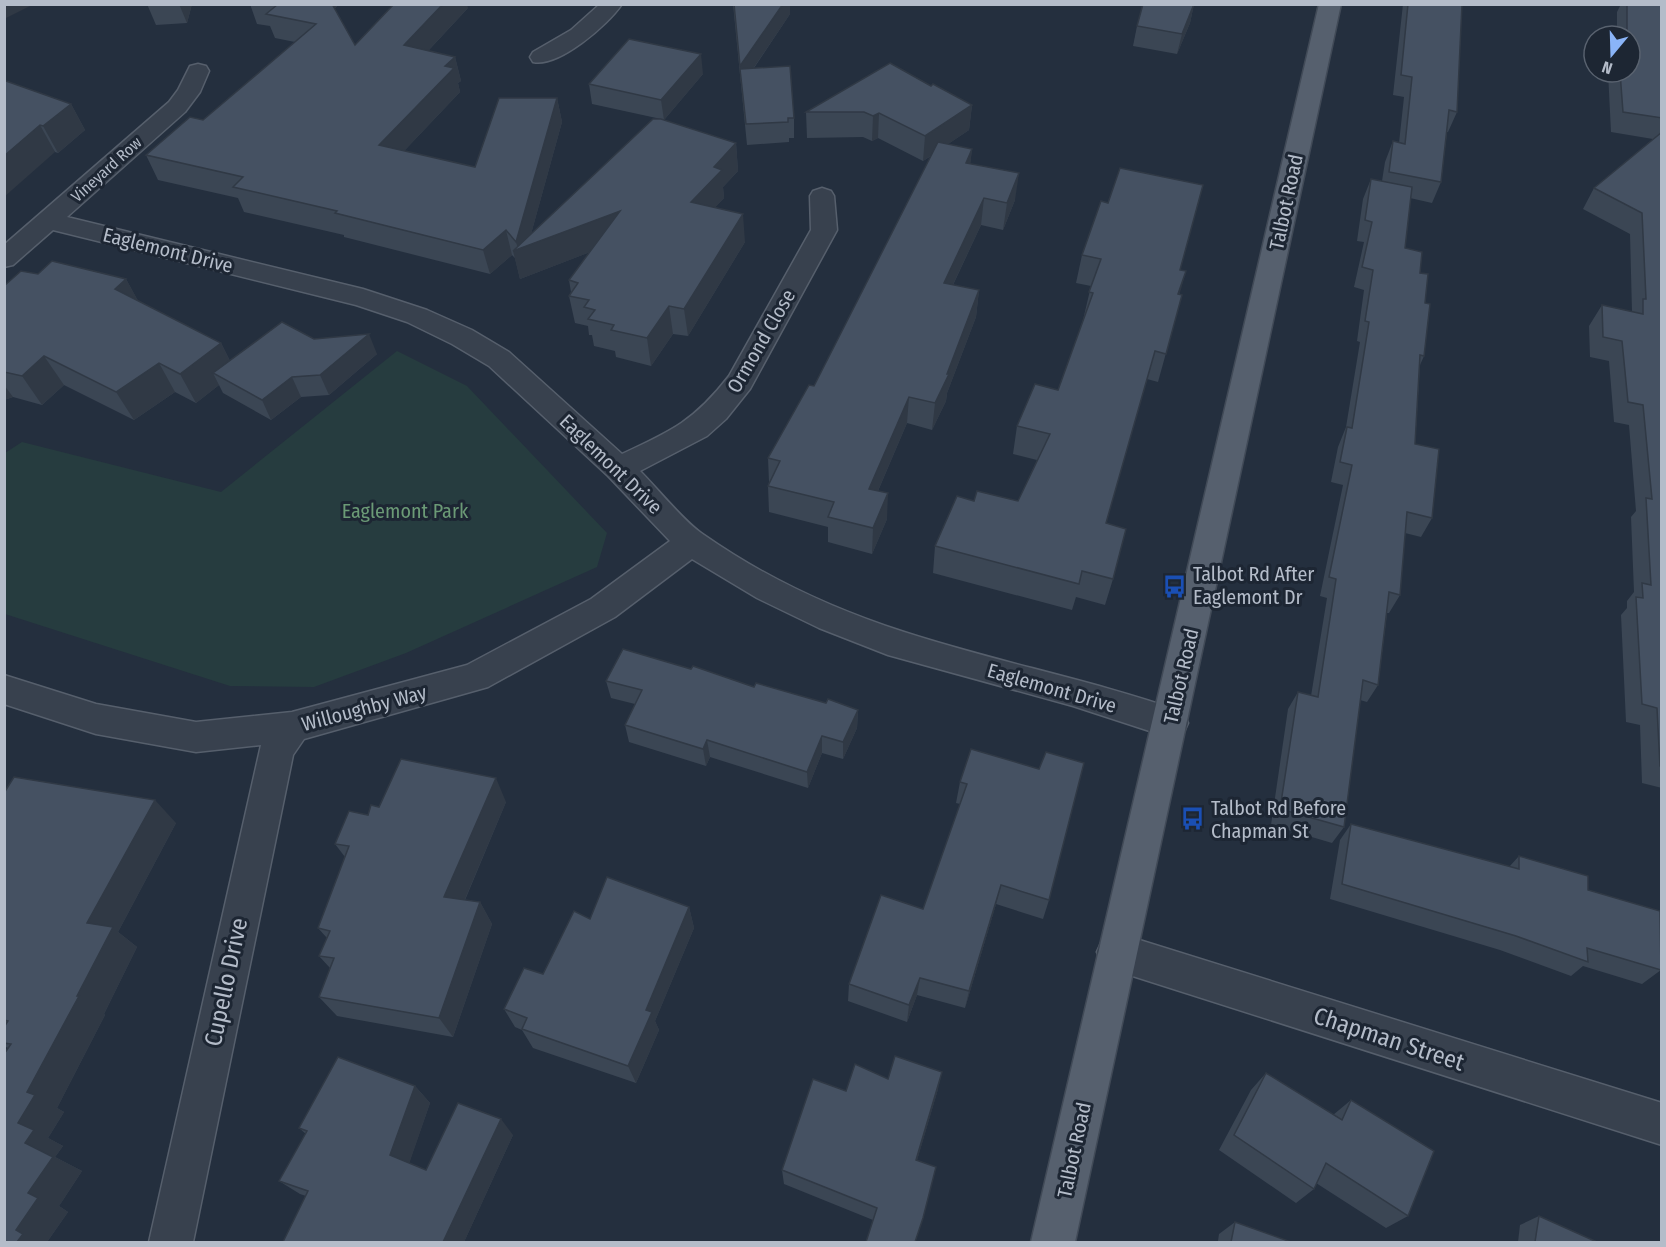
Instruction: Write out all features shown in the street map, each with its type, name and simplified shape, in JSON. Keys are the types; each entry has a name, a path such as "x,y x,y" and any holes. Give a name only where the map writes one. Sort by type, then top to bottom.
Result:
{"main road":[{"name":"Talbot Road","path":"1053,1242 1117,952 1171,723 1330,4"}],"street":[{"path":"541,57 574,39 598,20 612,4"},
{"name":"Vineyard Row","path":"4,259 177,107 189,92 198,71"},
{"name":"Ormond Close","path":"619,468 673,442 706,422 740,382 824,230 822,196"},
{"name":"Eaglemont Drive","path":"49,221 363,298 417,316 462,337 499,359 619,468 691,543 768,590 831,619 891,641 1073,692 1171,723"},
{"name":"Willoughby Way","path":"4,689 96,719 196,737 292,728 476,677 603,608 691,543"},
{"name":"Cupello Drive","path":"171,1242 276,750 292,728"},
{"name":"Chapman Street","path":"1117,952 1662,1125"}],"green space":[{"name":"Eaglemont Park","path":"397,351 467,386 607,533 597,567 406,653 314,687 230,686 5,614 5,453 22,442 221,492"}],"building":[{"path":"272,4 332,4 355,45 394,4 443,4 404,45 455,57 445,66 454,68 379,145 475,167 499,98 557,98 516,242 506,230 483,250 335,213 337,211 233,187 243,177 146,155 190,117 203,120 316,24 266,14 277,5"},
{"path":"734,4 783,4 740,66"},
{"path":"1143,4 1194,4 1182,34 1137,26"},
{"path":"1408,4 1462,4 1457,112 1449,110 1441,182 1389,172 1393,141 1405,144 1412,77 1401,75"},
{"path":"1627,4 1662,4 1662,118 1623,112 1621,84 1642,84 1642,24 1627,24"},
{"path":"629,39 701,54 661,100 589,84"},
{"path":"890,63 972,105 925,136 879,113 873,116 864,112 806,112"},
{"path":"790,66 794,118 788,118 788,122 746,124 740,69"},
{"path":"6,81 71,104 43,126 40,125 4,156 4,83"},
{"path":"653,119 661,119 736,143 714,167 722,170 691,202 743,214 684,309 669,306 647,338 611,330 614,325 588,319 595,310 584,307 589,300 569,296 578,283 569,280 620,211 513,251"},
{"path":"1662,132 1662,767 1660,766 1657,708 1642,704 1636,597 1643,598 1642,583 1651,585 1646,498 1652,499 1643,405 1628,402 1622,341 1603,337 1602,305 1643,314 1643,299 1646,299 1642,213 1594,188"},
{"path":"938,142 972,149 966,163 1019,173 1007,203 984,198 944,283 979,290 947,374 949,374 935,403 909,397 869,489 888,493 873,528 828,517 834,502 768,486 780,461 768,458 809,385 814,386"},
{"path":"1120,168 1203,185 1180,270 1186,271 1178,294 1182,295 1166,354 1155,351 1106,523 1126,529 1113,579 1082,571 1079,584 935,546 957,496 974,501 977,491 1018,501 1050,434 1017,426 1035,384 1058,390 1093,293 1089,292 1101,259 1082,255 1101,201 1108,203"},
{"path":"1371,179 1412,187 1405,248 1422,252 1420,273 1428,274 1425,303 1430,304 1424,356 1420,355 1415,444 1439,449 1432,518 1407,512 1400,595 1389,592 1378,685 1363,680 1344,827 1280,809 1298,692 1318,697 1336,579 1329,577 1352,465 1340,462 1347,427 1352,428 1369,322 1365,321 1373,270 1362,267 1372,222 1365,220"},
{"path":"52,261 126,279 115,289 221,343 180,374 159,363 116,392 44,356 22,376 4,372 4,286 21,271 38,274"},
{"path":"282,322 314,339 369,334 320,375 292,377 262,400 213,373"},
{"path":"623,649 691,669 693,666 754,687 756,683 826,703 828,699 858,710 843,742 822,736 807,772 707,740 703,749 625,725 642,690 606,681"},
{"path":"971,749 1039,769 1046,752 1084,763 1049,900 1001,885 969,991 920,978 909,1005 849,984 881,895 923,909 967,784 960,782"},
{"path":"401,759 496,778 444,897 480,902 439,1018 319,997 334,958 319,956 330,931 318,928 349,846 335,844 349,811 368,815 371,805 379,807"},
{"path":"14,777 155,800 87,923 113,927 27,1092 35,1095 18,1123 34,1130 25,1143 53,1157 28,1193 38,1198 16,1230 23,1234 17,1242 4,1242 4,1054 11,1044 4,1043 4,1027 8,1021 4,1020 4,793"},
{"path":"1351,824 1519,869 1519,856 1588,876 1588,890 1660,911 1661,970 1587,948 1588,962 1516,936 1342,884"},
{"path":"607,877 689,907 646,1010 652,1012 628,1066 522,1029 527,1018 504,1009 524,968 543,974 574,911 590,919"},
{"path":"895,1056 942,1072 916,1160 936,1167 915,1242 866,1242 877,1208 782,1170 813,1079 846,1091 855,1064 888,1079"},
{"path":"338,1057 415,1086 390,1155 426,1170 458,1103 501,1119 443,1242 283,1242 308,1191 279,1181 307,1131 299,1128"},
{"path":"1266,1073 1342,1120 1351,1100 1434,1151 1408,1216 1326,1163 1314,1189 1234,1135"},
{"path":"1539,1216 1597,1242 1535,1242"},
{"path":"1235,1222 1291,1242 1231,1242"}],"place":[{"name":"Talbot Rd After Eaglemont Dr","path":"1175,586"},
{"name":"Talbot Rd Before Chapman St","path":"1193,819"}]}
